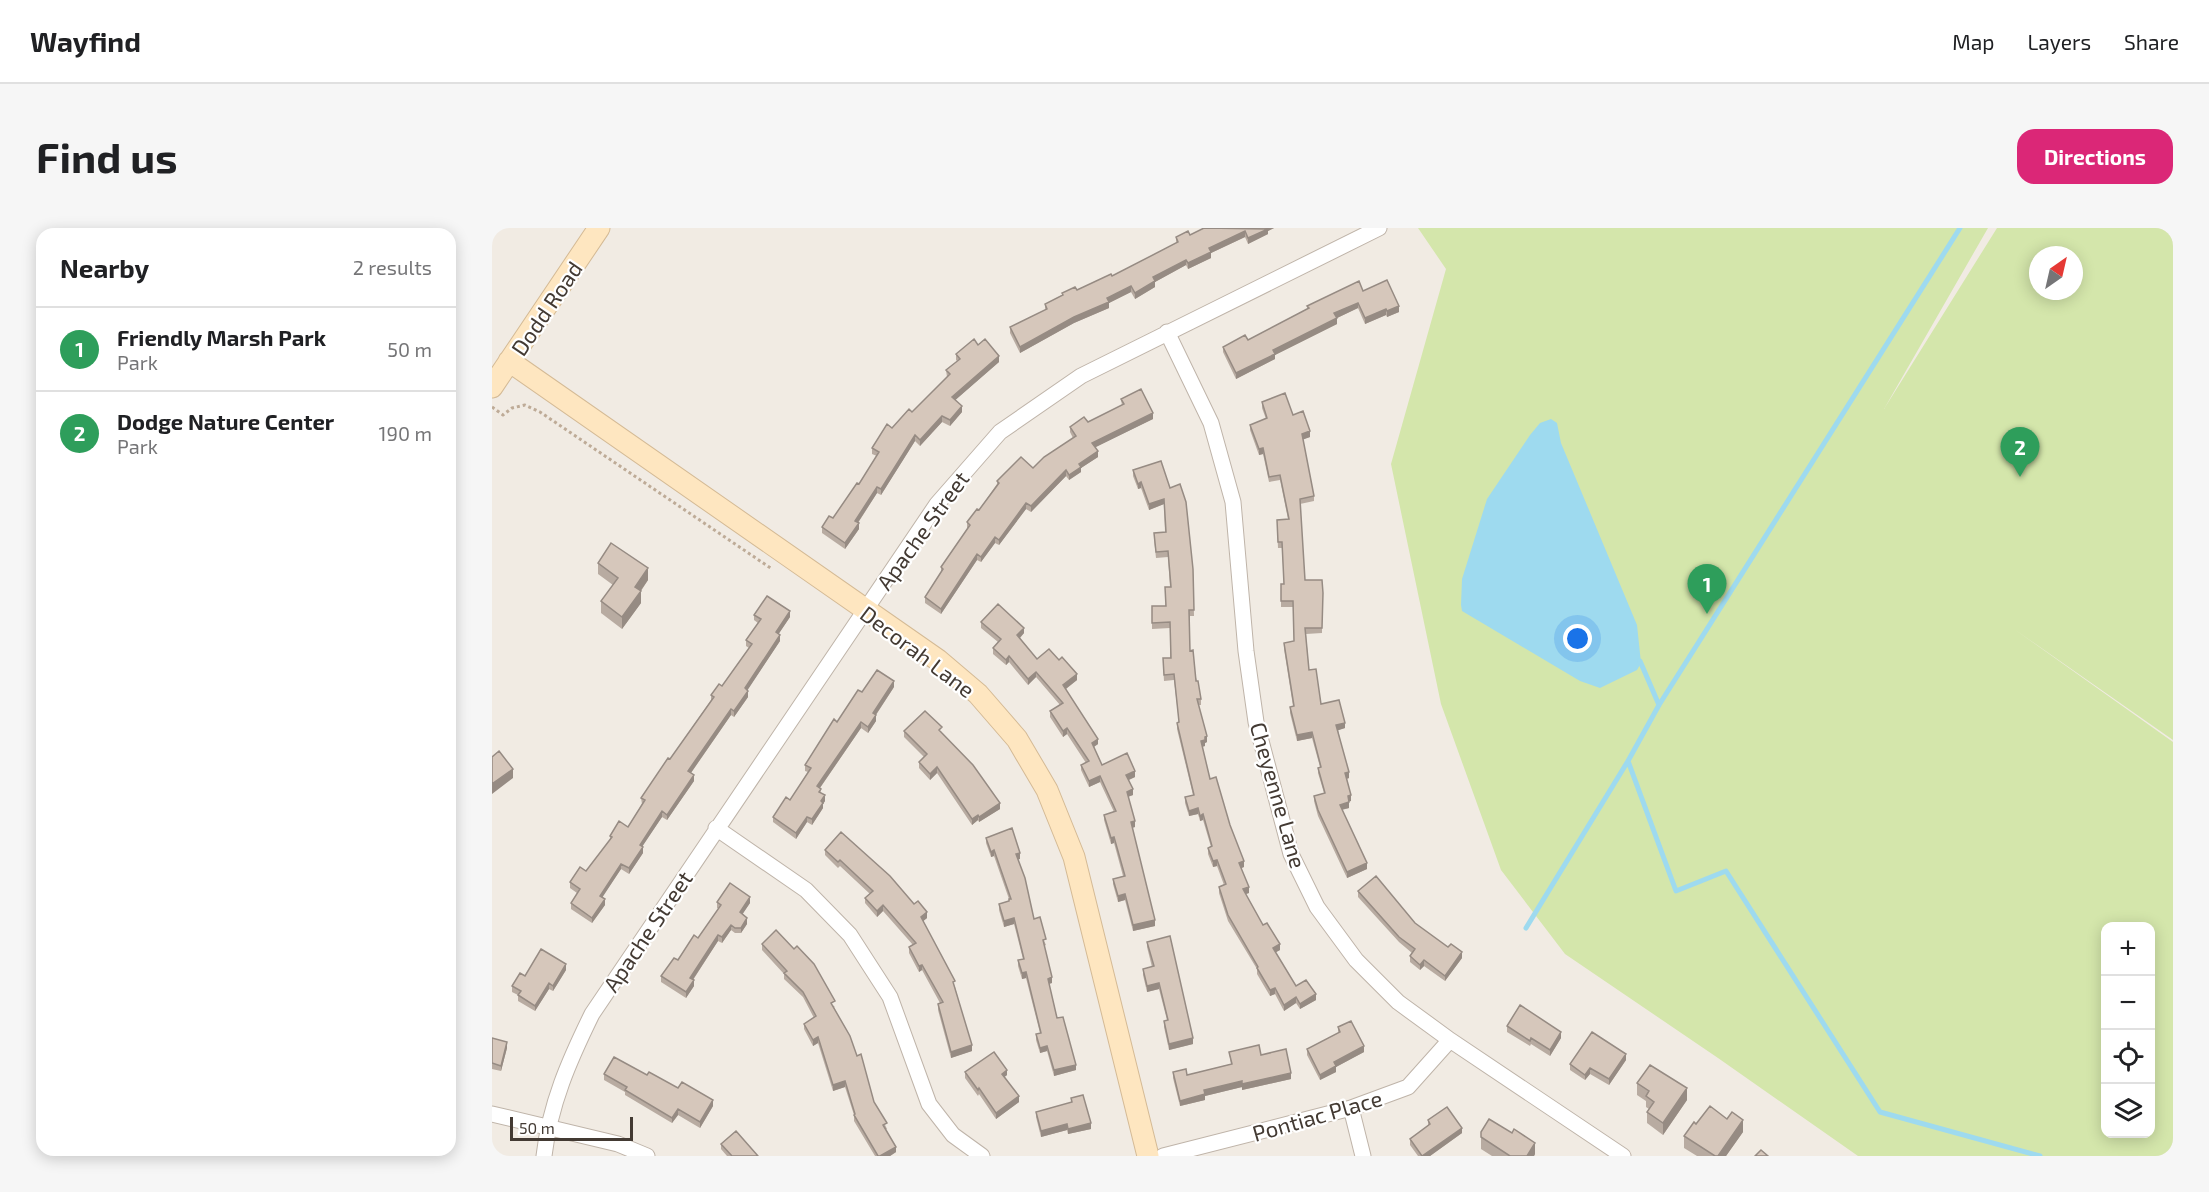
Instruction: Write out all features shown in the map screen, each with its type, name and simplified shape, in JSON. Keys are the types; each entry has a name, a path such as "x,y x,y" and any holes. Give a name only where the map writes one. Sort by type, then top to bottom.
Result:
{"street":[{"name":"Dodd Road","path":"492,387 599,228"},
{"name":"Apache Street","path":"544,1156 547,1128 565,1071 592,1014 937,504 999,432 1081,376 1379,228"},
{"name":"Cheyenne Lane","path":"1167,332 1211,423 1233,502 1246,651 1256,722 1291,854 1317,907 1356,960 1398,1002 1450,1040 1623,1156"},
{"name":"Decorah Lane","path":"509,361 938,660 978,694 1017,740 1047,790 1074,857 1148,1156"},
{"path":"716,828 806,890 850,935 890,997 929,1104 953,1135 982,1156"},
{"name":"Pontiac Place","path":"1163,1156 1352,1108 1408,1088 1450,1040"},
{"path":"1352,1108 1363,1156"},
{"path":"492,1114 618,1144 647,1156"}],"path":[{"path":"492,406 503,415 512,408 525,405 540,412 775,571"}],"green space":[{"path":"1418,228 1988,228 1884,409 1997,228 2173,228 2173,740 2014,629 2173,742 2173,1156 1858,1156 1565,954 1501,870 1441,704 1391,464 1446,269"}],"water":[{"path":"1551,419 1557,423 1561,443 1637,625 1641,663 1637,670 1600,688 1580,681 1462,611 1462,579 1487,499 1530,435 1540,423"}],"building":[{"path":"1204,228 1268,229 1248,238 1245,231 1209,248 1211,252 1188,263 1186,260 1153,277 1155,281 1135,293 1131,286 1107,298 1109,302 1074,317 1020,347 1010,327 1047,309 1045,304 1063,295 1062,293 1075,287 1077,290 1111,274 1112,276 1178,242 1176,237 1188,231 1190,235"},
{"path":"1387,280 1399,306 1365,318 1358,303 1334,313 1337,318 1273,350 1275,354 1236,373 1223,347 1245,335 1248,340 1309,308 1307,306 1359,281 1363,291"},
{"path":"974,339 978,345 985,339 999,356 952,397 962,406 950,420 942,416 920,440 915,435 881,489 877,487 855,521 859,523 845,543 822,527 829,516 833,518 857,483 859,484 879,452 872,448 887,424 892,428 909,409 912,412 950,374 946,370 960,359 956,354"},
{"path":"1141,389 1153,413 1092,443 1098,451 1079,464 1081,467 1069,475 1066,470 1031,506 1026,503 999,540 995,537 981,557 977,554 941,609 925,597 943,569 941,567 970,525 967,522 999,483 997,481 1021,457 1033,468 1044,457 1076,436 1070,427 1084,417 1088,422 1124,404 1121,399"},
{"path":"1285,393 1293,415 1303,411 1310,431 1302,434 1314,496 1300,499 1305,580 1322,580 1323,593 1322,628 1305,628 1309,670 1316,669 1321,704 1339,700 1345,723 1336,725 1349,772 1345,773 1351,795 1348,796 1349,802 1340,805 1367,863 1347,872 1318,810 1314,796 1325,793 1312,732 1297,735 1290,707 1294,706 1284,643 1294,641 1293,601 1281,601 1281,584 1284,584 1282,542 1278,542 1277,520 1289,519 1280,475 1269,477 1263,448 1259,449 1250,425 1267,418 1262,402"},
{"path":"1161,461 1170,488 1180,484 1186,502 1193,569 1194,610 1189,610 1190,651 1193,650 1196,681 1198,681 1201,699 1197,699 1207,736 1201,741 1210,779 1216,777 1230,825 1244,861 1239,863 1249,887 1243,889 1263,925 1267,923 1280,944 1273,948 1296,986 1306,980 1316,994 1300,1004 1296,997 1284,1005 1275,988 1270,990 1257,968 1228,915 1219,887 1226,884 1217,860 1213,861 1208,848 1212,846 1203,814 1200,816 1198,808 1189,811 1185,797 1194,795 1177,723 1179,722 1174,674 1164,675 1163,658 1171,658 1170,622 1152,623 1152,606 1166,606 1165,587 1171,587 1168,551 1156,552 1154,533 1166,532 1164,499 1149,504 1141,482 1138,484 1133,470"},
{"path":"611,543 648,568 635,587 641,591 622,617 601,601 618,578 598,563"},
{"path":"767,596 790,611 776,632 780,635 745,688 748,691 734,711 731,709 688,771 694,775 667,815 662,811 640,845 643,847 629,868 621,864 600,896 605,899 592,918 571,903 580,889 570,882 580,867 586,871 612,837 610,836 619,821 628,827 645,800 641,798 668,758 670,759 714,697 711,695 719,684 722,686 752,644 746,640 761,619 754,615"},
{"path":"998,604 1024,628 1017,635 1037,659 1049,649 1059,660 1062,657 1077,674 1063,685 1098,739 1092,743 1102,765 1127,753 1135,771 1126,775 1133,789 1127,792 1135,821 1131,822 1155,920 1133,925 1125,894 1118,896 1113,879 1125,876 1114,837 1111,838 1104,815 1116,811 1100,776 1089,781 1081,765 1089,761 1067,728 1063,731 1050,711 1063,703 1036,672 1028,679 1009,656 1006,660 993,648 1001,639 981,622"},
{"path":"877,670 894,681 873,713 876,715 868,727 861,722 817,786 821,789 819,792 825,795 821,801 823,803 812,819 807,817 796,833 773,817 786,797 790,800 811,768 805,765 834,719 837,722 858,690 862,692"},
{"path":"925,711 942,727 939,730 973,765 1000,803 979,817 978,815 972,819 937,767 930,774 919,762 927,754 904,731"},
{"path":"499,751 513,769 492,784 492,757"},
{"path":"1012,828 1020,853 1016,854 1025,878 1034,919 1040,917 1046,939 1043,940 1052,977 1048,979 1057,1018 1063,1017 1076,1065 1054,1070 1047,1046 1040,1048 1036,1034 1041,1033 1026,972 1022,973 1018,960 1024,959 1014,918 1004,921 999,904 1011,899 994,850 991,852 986,838"},
{"path":"841,832 890,876 914,904 918,901 927,912 921,917 955,981 953,982 972,1045 951,1052 938,1004 943,1002 909,947 916,943 883,905 877,911 865,898 873,891 840,860 838,862 825,850"},
{"path":"1376,876 1415,923 1448,947 1451,944 1462,952 1445,976 1424,960 1420,965 1410,956 1415,949 1399,937 1358,891"},
{"path":"730,883 750,897 740,912 747,918 741,928 731,925 722,937 718,935 690,978 694,980 686,992 661,976 674,958 678,960 694,935 698,938 721,905 717,902"},
{"path":"776,930 794,949 797,946 814,964 835,1001 831,1003 850,1036 857,1056 861,1054 874,1102 887,1123 883,1125 896,1147 880,1156 854,1115 845,1081 833,1085 818,1037 813,1040 804,1024 816,1016 803,992 784,973 787,971 762,944"},
{"path":"1170,936 1193,1038 1169,1044 1164,1021 1168,1020 1159,983 1147,986 1143,969 1154,966 1147,942"},
{"path":"541,949 566,964 553,986 549,983 535,1006 518,995 521,991 512,986 520,973 525,976"},
{"path":"1520,1005 1561,1032 1550,1050 1531,1038 1530,1041 1507,1026"},
{"path":"1351,1021 1364,1046 1334,1062 1336,1066 1320,1075 1307,1049 1340,1032 1338,1027"},
{"path":"1592,1032 1626,1054 1609,1079 1590,1068 1585,1075 1570,1064"},
{"path":"492,1038 507,1042 501,1066 492,1063"},
{"path":"1259,1045 1261,1055 1286,1049 1291,1073 1204,1090 1205,1094 1180,1101 1173,1072 1186,1069 1187,1075 1232,1064 1229,1052"},
{"path":"994,1052 1007,1070 1002,1074 1019,1096 996,1113 965,1072"},
{"path":"614,1057 647,1075 649,1072 678,1088 682,1082 713,1100 700,1122 678,1109 672,1118 625,1090 627,1087 604,1074"},
{"path":"1650,1065 1687,1088 1663,1123 1647,1112 1654,1102 1646,1096 1649,1091 1637,1083"},
{"path":"1083,1095 1091,1123 1068,1129 1067,1124 1041,1131 1036,1112 1072,1102 1071,1098"},
{"path":"1710,1106 1727,1119 1732,1112 1743,1120 1718,1156 1684,1136"},
{"path":"1447,1107 1462,1128 1422,1156 1410,1139 1430,1124 1428,1120"},
{"path":"1489,1119 1512,1133 1514,1129 1535,1143 1527,1156 1510,1156 1481,1137 1481,1132"},
{"path":"736,1131 758,1156 732,1156 721,1144"},
{"path":"1761,1150 1768,1156 1755,1156"}],"waterway":[{"path":"1526,928 1628,761 1659,705 1960,228"},
{"path":"1640,661 1659,705"},
{"path":"1628,761 1676,891 1726,871 1880,1112 2040,1156"}],"place":[{"name":"Dodge Nature Center","path":"2020,477"},
{"name":"Friendly Marsh Park","path":"1707,614"}]}
